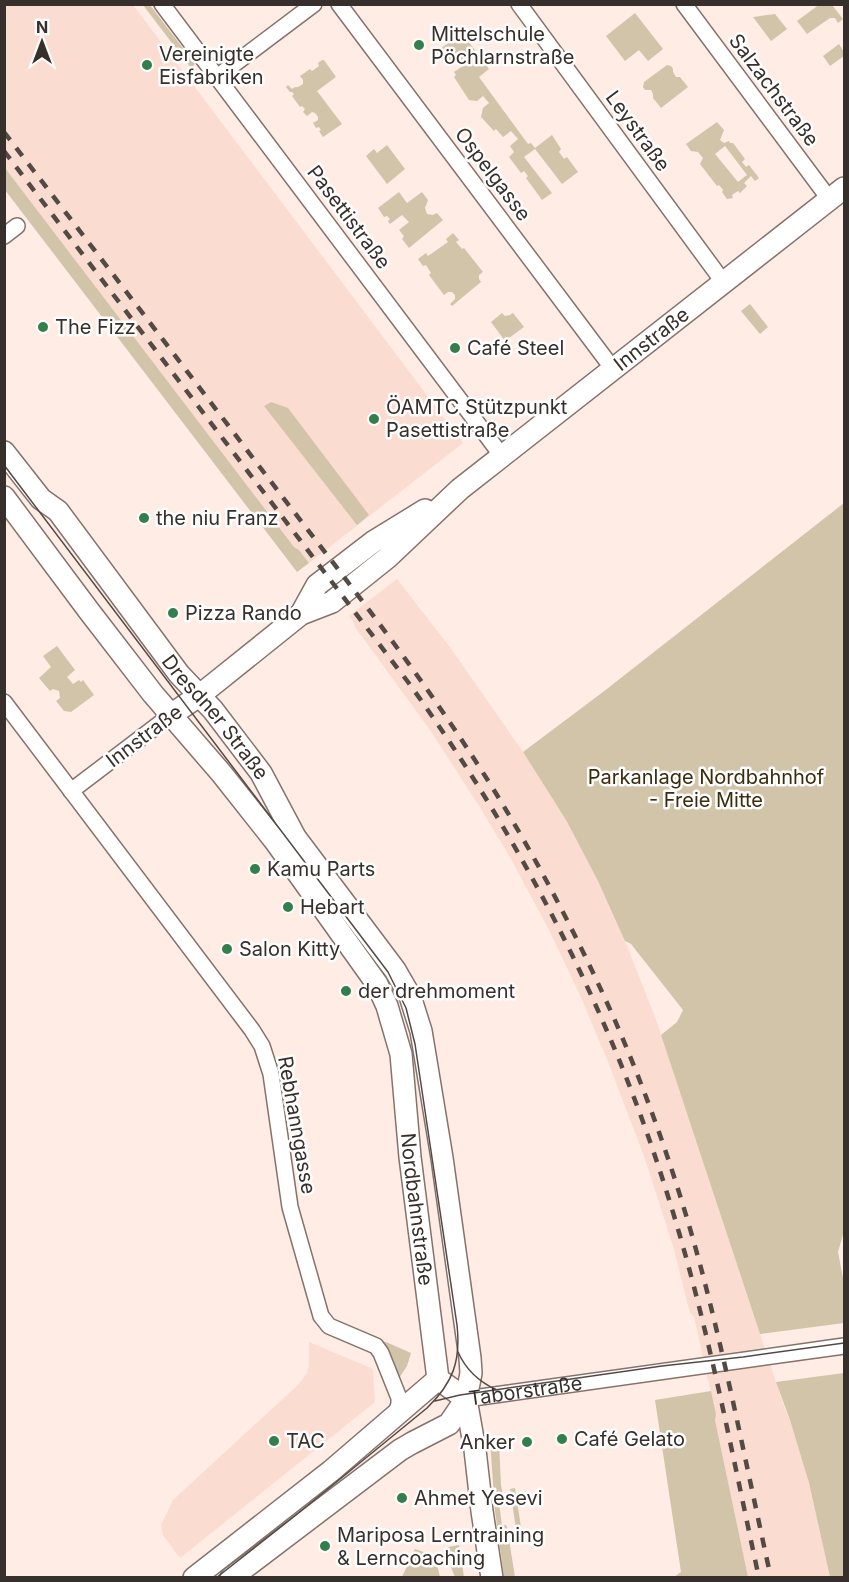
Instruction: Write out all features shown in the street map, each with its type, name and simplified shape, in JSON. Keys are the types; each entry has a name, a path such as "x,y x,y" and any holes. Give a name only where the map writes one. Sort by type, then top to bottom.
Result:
{"main road":[{"name":"Innstraße","path":"171,715 200,695 301,614 332,602 387,558 460,489 837,194"},
{"name":"Dresdner Straße","path":"4,452 41,499 58,511 179,674 200,695 261,773 295,837 395,969 410,996"},
{"name":"Dresdner Straße","path":"4,497 153,694 222,774 275,841 377,984 387,1006"},
{"name":"Nordbahnstraße","path":"410,996 421,1031 444,1169 470,1358 471,1373 466,1399 492,1578"},
{"name":"Nordbahnstraße","path":"387,1006 401,1054 410,1157 438,1379"},
{"path":"194,1578 331,1471 438,1379 466,1399"},
{"name":"Taborstraße","path":"231,1578 400,1450 449,1424 466,1399"}],"street":[{"name":"Pasettistraße","path":"162,4 502,456"},
{"path":"217,77 314,4"},
{"name":"Ospelgasse","path":"339,4 613,369"},
{"name":"Leystraße","path":"519,4 724,283"},
{"name":"Salzachstraße","path":"684,4 837,194"},
{"path":"4,236 17,226"},
{"name":"Rebhanngasse","path":"4,702 262,1046 271,1074 290,1207 321,1316 328,1326 376,1346 399,1398 395,1416"},
{"name":"Innstraße","path":"71,791 171,715"},
{"name":"Taborstraße","path":"466,1399 844,1346"}],"shaded area":[{"path":"5,5 133,5 463,443 309,563 294,547 5,168"},
{"path":"397,579 452,650 523,752 566,820 618,923 655,1017 790,1420 809,1483 830,1577 748,1577 715,1420 716,1414 694,1317 690,1313 673,1246 645,1159 609,1064 548,928 511,859 430,730 349,616"},
{"name":"TAC","path":"309,1342 373,1369 375,1402 180,1558 163,1535 161,1525 173,1500 299,1384 309,1366"}],"green space":[{"path":"820,4 832,5 843,19 838,23 835,18 830,18 807,34 797,21"},
{"path":"143,5 150,5 195,64 191,68"},
{"path":"635,13 663,49 648,61 639,50 625,61 606,36"},
{"path":"775,14 787,29 771,41 753,17"},
{"path":"462,33 489,69 479,77 528,144 531,143 535,148 552,135 561,149 559,152 564,159 567,157 578,172 562,184 535,149 524,157 552,193 542,200 526,178 528,176 524,171 521,173 509,157 514,152 510,146 518,139 511,131 503,137 496,129 494,131 481,117 483,108 489,103 483,96 477,101 469,100 454,77 456,75 454,72 463,66 457,59 449,65 447,62 445,64 436,52"},
{"path":"839,44 844,56 830,66 823,56"},
{"path":"322,60 336,77 317,91 342,124 323,137 319,127 316,128 313,123 318,120 318,117 312,112 307,116 303,112 305,109 300,107 292,96 294,94 286,87 288,85 292,89 303,84 300,76 319,66 318,63"},
{"path":"667,65 671,66 676,77 680,77 688,87 661,108 653,98 651,90 645,90 643,87 644,82"},
{"path":"717,122 724,130 720,140 724,143 729,141 733,143 745,159 742,162 746,167 749,165 759,178 755,181 751,176 744,183 747,186 740,193 738,191 732,195 733,198 727,199 723,190 719,185 717,186 700,164 703,158 698,152 691,151 686,144","holes":["725,146 747,175 738,182 715,154"]},
{"path":"387,145 405,169 387,184 366,156 374,149 377,153"},
{"path":"5,168 294,547 309,563 297,572 5,190"},
{"path":"399,192 407,203 422,192 428,200 425,208 427,214 437,213 443,220 409,248 399,230 409,222 402,215 390,224 388,221 390,219 387,216 384,217 378,208"},
{"path":"453,233 459,240 456,242 462,249 464,248 483,272 479,275 481,282 452,306 450,304 455,299 455,295 448,292 444,295 429,275 431,273 426,265 423,266 418,259 426,253 428,256 448,242 446,239"},
{"path":"750,304 768,327 760,334 741,311"},
{"path":"502,313 505,316 513,313 524,327 505,341 491,322"},
{"path":"271,402 288,408 369,515 357,525 264,406"},
{"name":"Parkanlage Nordbahnhof - Freie Mitte","path":"844,503 844,1231 838,1252 844,1283 844,1323 760,1334 661,1035 677,1022 683,1010 631,944 625,941 598,881 566,820 523,752"},
{"path":"57,646 75,670 67,677 73,684 83,680 94,695 71,712 64,711 56,701 60,698 59,691 53,689 50,691 39,678 51,667 43,656"},
{"path":"381,1342 411,1353 407,1366 397,1381"},
{"path":"844,1373 844,1577 830,1577 809,1483 776,1382"},
{"path":"711,1391 748,1577 674,1577 681,1572 655,1400"},
{"path":"496,1439 499,1442 504,1500 499,1503 502,1525 507,1527 515,1577 504,1577 495,1511 490,1440"},
{"path":"515,1488 522,1534 517,1535 510,1489"},
{"path":"459,1545 464,1577 454,1575 446,1554 448,1547"},
{"path":"415,1549 435,1556 440,1577 402,1577"}],"tram line":[{"path":"4,465 388,972 406,1008 415,1044 457,1325 458,1350 453,1371 443,1390 427,1408 216,1578"},
{"path":"435,1401 460,1395 662,1366 844,1343"},
{"path":"458,1352 474,1375 497,1390"}],"railway":[{"path":"4,132 417,675 483,772 562,909 597,980 626,1047 651,1109 683,1204 720,1345 771,1578"},
{"path":"4,151 408,682 488,802 558,927 590,992 618,1058 667,1193 706,1336 759,1578"}],"place":[{"name":"Mittelschule Pöchlarnstraße","path":"419,45"},
{"name":"Vereinigte Eisfabriken","path":"147,65"},
{"name":"The Fizz","path":"43,327"},
{"name":"Café Steel","path":"455,348"},
{"name":"ÖAMTC Stützpunkt Pasettistraße","path":"374,419"},
{"name":"the niu Franz","path":"144,518"},
{"name":"Pizza Rando","path":"173,613"},
{"name":"Kamu Parts","path":"255,869"},
{"name":"Hebart","path":"288,907"},
{"name":"Salon Kitty","path":"227,949"},
{"name":"der drehmoment","path":"346,991"},
{"name":"Café Gelato","path":"562,1439"},
{"name":"TAC","path":"274,1441"},
{"name":"Anker","path":"527,1442"},
{"name":"Ahmet Yesevi","path":"402,1498"},
{"name":"Mariposa Lerntraining & Lerncoaching","path":"325,1546"}]}
